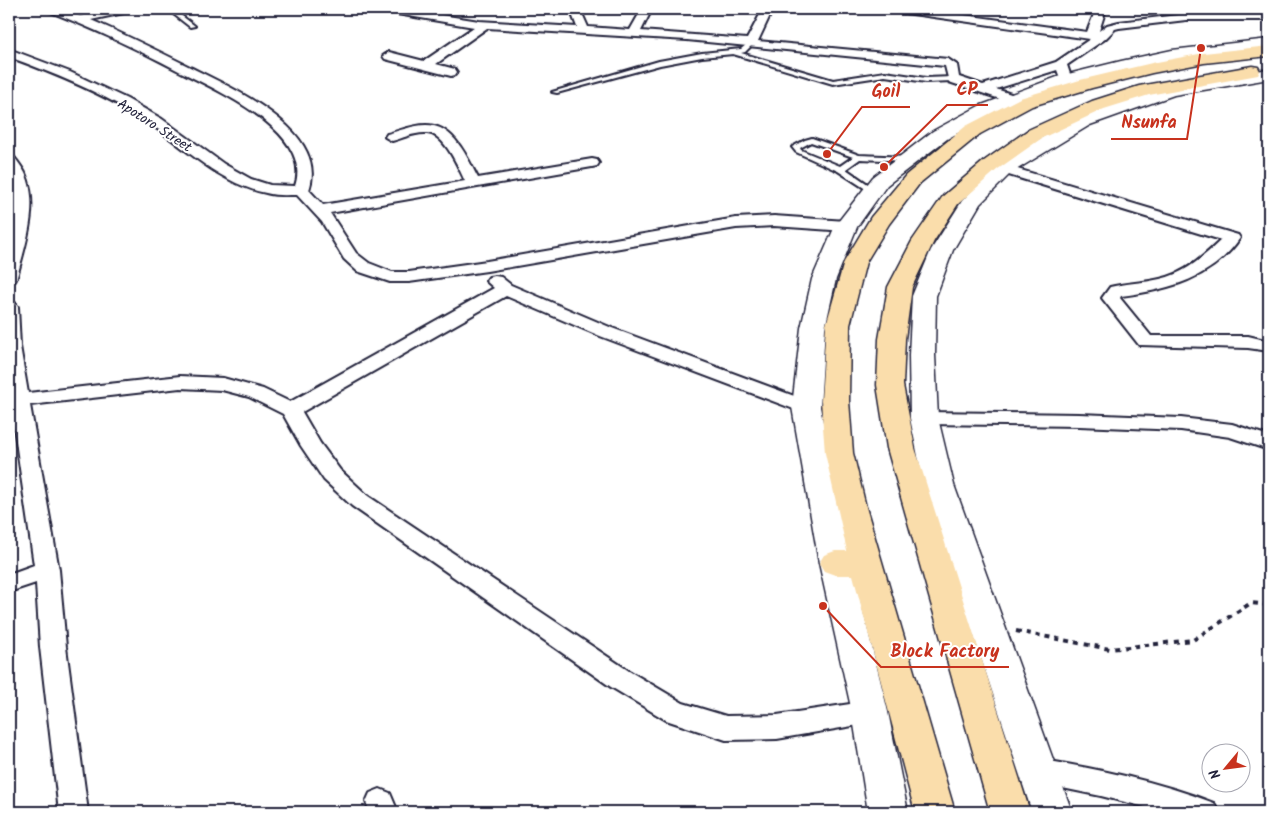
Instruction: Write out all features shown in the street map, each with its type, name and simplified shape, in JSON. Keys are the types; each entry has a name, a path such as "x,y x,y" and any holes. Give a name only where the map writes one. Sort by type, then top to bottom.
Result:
{"main road":[{"path":"935,812 866,563 839,453 835,401 838,325 855,262 878,222 913,179 965,136 1026,102 1086,84 1152,68 1204,58 1269,51"},
{"path":"1010,812 901,448 890,385 892,340 900,287 924,241 950,200 991,164 1035,134 1098,105 1145,90 1222,75 1269,69"},
{"path":"834,563 866,563"}],"street":[{"path":"52,9 81,19 218,86 248,102 266,115 280,128 301,157 305,166 306,178 301,192 320,210 350,256 364,267 378,274 390,277 409,277 487,266 736,223 774,220 846,226"},
{"path":"81,19 129,9"},
{"path":"385,9 484,25 751,43 948,63 951,65 953,79 1012,99"},
{"path":"575,9 584,31"},
{"path":"633,34 647,9"},
{"path":"751,43 768,9"},
{"path":"898,9 1097,36"},
{"path":"1097,36 1102,9"},
{"path":"888,812 870,712 834,563 806,407 813,328 824,279 846,226 880,181 940,135 985,110 1012,99 1063,73 1097,36 1112,27 1229,13 1269,17"},
{"path":"426,66 484,25"},
{"path":"984,89 1063,73 1172,56 1269,44"},
{"name":"Apotoro Street","path":"9,53 65,75 114,98 156,122 214,164 241,180 262,188 301,192"},
{"path":"389,56 451,72"},
{"path":"1052,812 939,486 924,418 922,355 924,296 942,250 972,201 1004,169 1083,121 1171,90 1269,74"},
{"path":"392,137 422,130 432,130 452,145 474,184"},
{"path":"9,160 22,184 23,206 9,277"},
{"path":"320,210 592,163"},
{"path":"1004,169 1232,238 1208,262 1183,278 1116,291 1111,298 1146,341 1248,342 1269,346"},
{"path":"487,266 494,281 504,289 606,332 806,407"},
{"path":"291,410 504,289"},
{"path":"9,307 11,346 47,570 53,647 73,812"},
{"path":"20,400 180,382 223,384 256,393 291,410 311,446 332,475 360,501 620,678 675,712 726,728 777,726 870,712"},
{"path":"924,418 1079,420 1181,424 1232,431 1269,443"},
{"path":"9,583 47,570"},
{"path":"1038,771 1094,781 1167,798 1204,812"}],"lane":[{"path":"170,9 192,26"},
{"path":"555,92 674,60 743,51 751,43"},
{"path":"736,52 832,82 885,74 926,80 953,79"},
{"path":"872,191 840,169 798,151 796,147 812,140 858,157 908,159"},
{"path":"840,169 858,157"}],"path":[{"path":"988,626 1110,649 1193,640 1251,603 1269,605"}],"place":[{"name":"Nsunfa","path":"1201,48"},
{"name":"Goil","path":"827,154"},
{"name":"CP","path":"884,167"},
{"name":"Block Factory","path":"823,606"}]}
